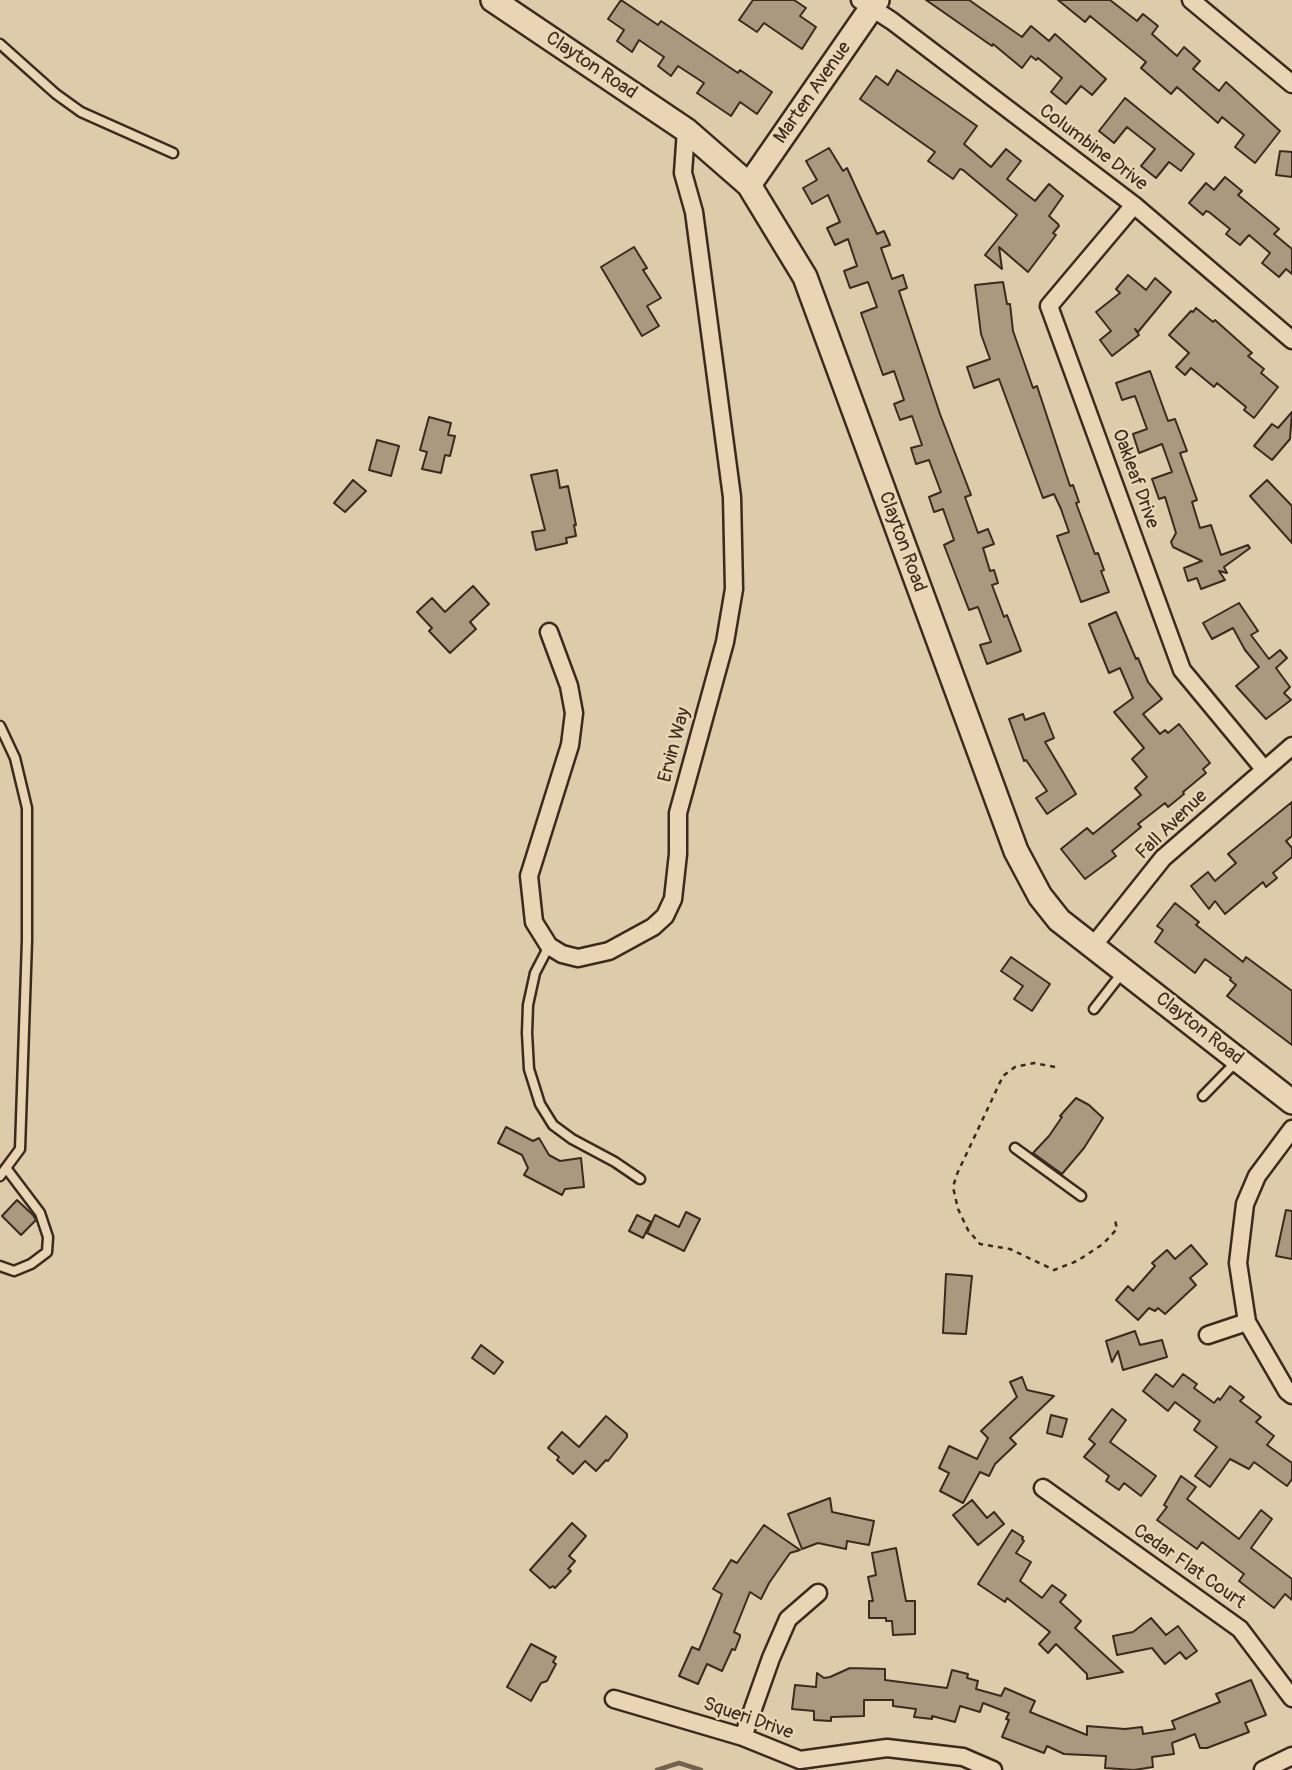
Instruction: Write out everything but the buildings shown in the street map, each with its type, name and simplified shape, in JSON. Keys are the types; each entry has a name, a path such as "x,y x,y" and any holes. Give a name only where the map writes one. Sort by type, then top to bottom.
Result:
{"street":[{"name":"Clayton Road","path":"494,0 686,130 748,186 805,277 1016,851 1040,896 1059,920 1292,1102"},
{"path":"1191,0 1292,84"},
{"name":"Marten Avenue","path":"748,186 870,3"},
{"name":"Columbine Drive","path":"870,3 1134,205 1292,340"},
{"name":"Ervin Way","path":"549,946 562,954 578,958 610,951 653,927 665,916 673,899 678,854 677,813 724,642 734,589 732,497 694,212 682,173 686,130"},
{"name":"Oakleaf Drive","path":"1134,205 1049,306 1182,670 1264,769"},
{"path":"549,632 569,686 574,713 570,745 528,876 534,922 549,946"},
{"name":"Fall Avenue","path":"1093,946 1163,858 1292,746"},
{"path":"1292,1129 1258,1176 1244,1204 1238,1263 1247,1322 1287,1391 1292,1395"},
{"path":"1208,1335 1247,1322"},
{"name":"Cedar Flat Court","path":"1044,1488 1240,1629 1292,1699"},
{"path":"743,1737 788,1619 818,1593"},
{"name":"Squeri Drive","path":"614,1699 743,1737 800,1759 887,1748 962,1757 993,1770"},
{"path":"1263,1770 1292,1756"}],"lane":[{"path":"0,44 81,112 173,153"},
{"path":"0,726 15,758 27,808 24,1094 20,1149 3,1172 40,1213 48,1237 47,1252 31,1264 14,1271 0,1266"},
{"path":"549,946 535,973 528,1005 529,1069 540,1104 553,1125 640,1179"},
{"path":"1094,1009 1124,970"},
{"path":"1203,1096 1238,1059"},
{"path":"1015,1148 1081,1196"}],"path":[{"path":"1055,1067 1034,1063 1015,1067 1003,1076 957,1174 953,1186 958,1209 968,1230 980,1244 1010,1249 1054,1270 1077,1261 1103,1244 1117,1228 1115,1220"}],"waterway":[{"path":"657,1770 679,1763 701,1770"}]}
